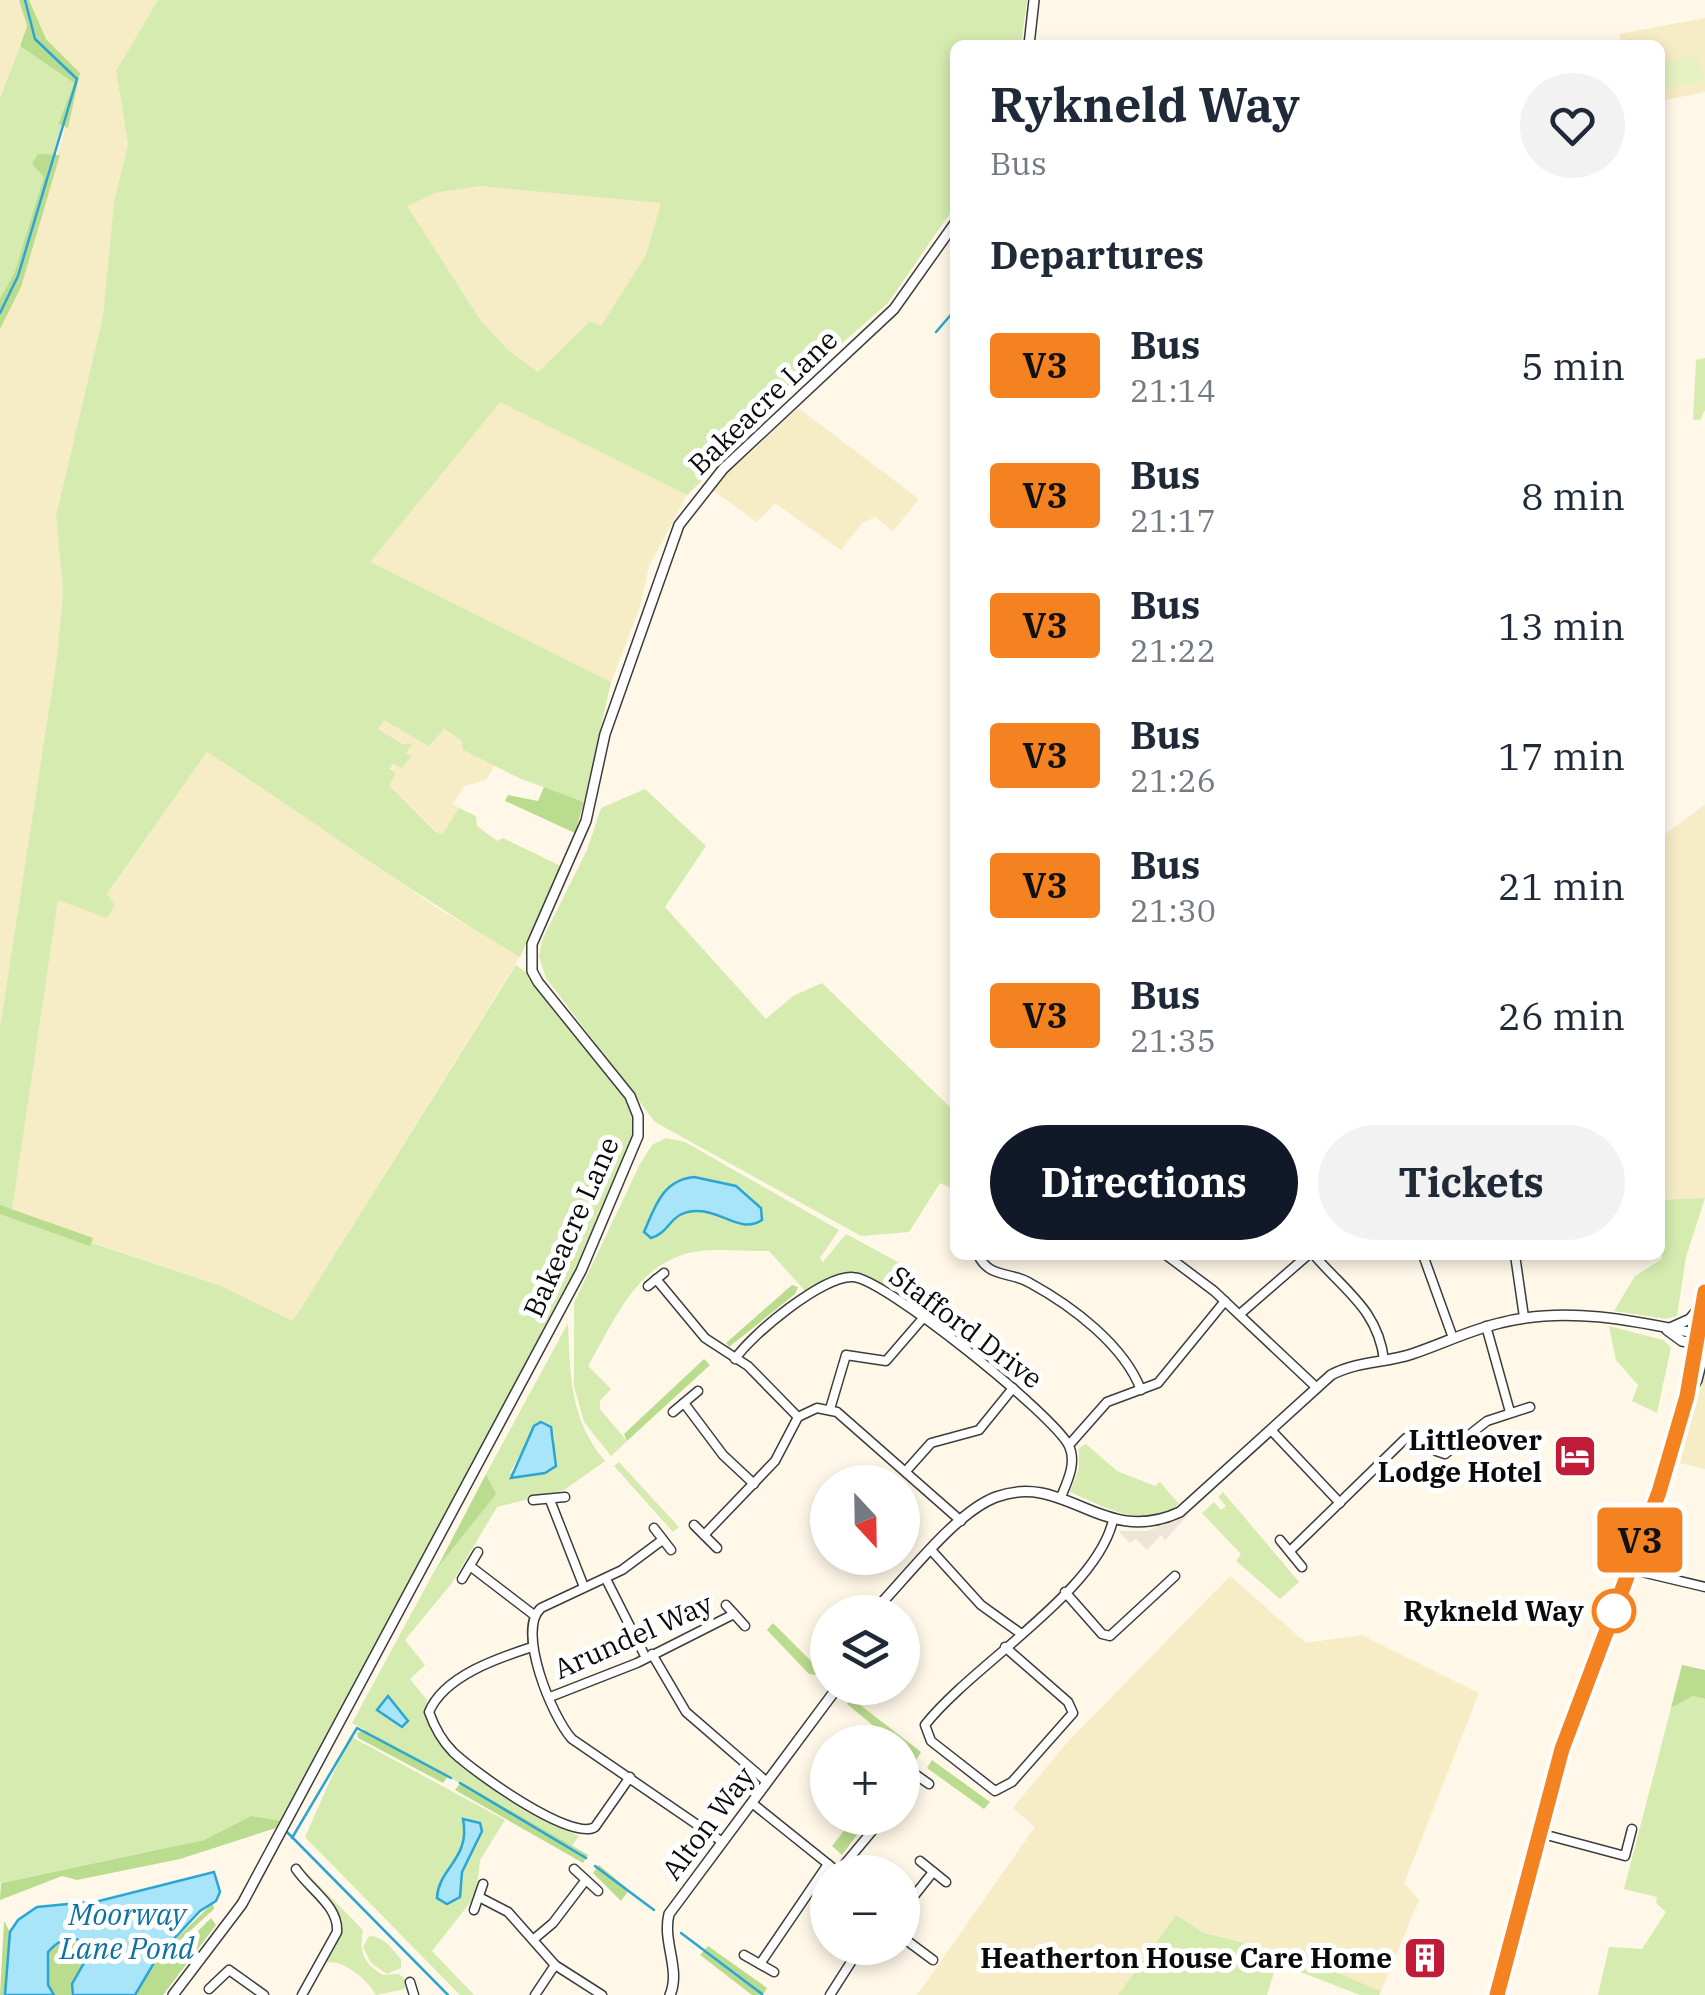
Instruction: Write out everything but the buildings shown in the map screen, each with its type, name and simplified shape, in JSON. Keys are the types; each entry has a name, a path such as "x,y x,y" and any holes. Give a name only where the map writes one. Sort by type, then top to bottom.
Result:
{"street":[{"path":"1030,40 1034,0"},
{"name":"Bakeacre Lane","path":"173,1995 242,1904 581,1271 638,1136 638,1116 630,1096 538,982 530,959 532,944 586,820 605,734 668,550 698,496 894,309 950,230"},
{"path":"982,1260 992,1272 1029,1282 1089,1327 1124,1358 1141,1390"},
{"path":"1172,1260 1240,1314 1317,1388"},
{"path":"1240,1314 1305,1260"},
{"path":"1316,1260 1367,1310 1379,1331 1384,1360"},
{"path":"1425,1260 1453,1338"},
{"path":"1516,1260 1524,1317"},
{"name":"Stafford Drive","path":"735,1359 808,1296 838,1278 863,1278 924,1317 1013,1388 1069,1445"},
{"path":"656,1279 704,1338 759,1375 798,1417"},
{"path":"1498,1995 1562,1749 1659,1492 1702,1342 1705,1292"},
{"path":"1061,1498 1072,1465 1069,1445 1082,1436 1107,1402 1165,1377 1224,1301"},
{"path":"1666,1330 1690,1318 1703,1304"},
{"path":"889,1595 962,1521 986,1502 1007,1494 1037,1492 1113,1520 1146,1524 1180,1512 1317,1388 1345,1368 1524,1317 1588,1315 1666,1330 1702,1342"},
{"path":"830,1408 846,1355 886,1361 924,1317"},
{"path":"1486,1326 1510,1412"},
{"path":"910,1465 931,1442 979,1430 1013,1388"},
{"path":"673,1412 698,1391"},
{"path":"684,1403 723,1455 754,1484"},
{"path":"1290,1551 1414,1434 1445,1454 1487,1422 1530,1407"},
{"path":"704,1535 783,1449 798,1417 817,1408 830,1408 900,1465"},
{"path":"1272,1430 1340,1503"},
{"path":"920,1483 962,1521"},
{"path":"534,1500 565,1497"},
{"path":"550,1500 584,1587"},
{"path":"1006,1647 1068,1702 1073,1713 1012,1782 996,1792 931,1741 925,1730 928,1721 1020,1633 1064,1592 1101,1550 1113,1520"},
{"path":"694,1525 717,1548"},
{"path":"654,1528 671,1550"},
{"path":"1280,1540 1302,1567"},
{"path":"534,1614 606,1578 661,1541"},
{"path":"932,1551 974,1598 1020,1633"},
{"path":"462,1579 478,1552"},
{"path":"470,1566 534,1614"},
{"path":"1630,1569 1705,1586"},
{"path":"1064,1592 1102,1634 1110,1636 1174,1576"},
{"path":"606,1578 649,1656 686,1712 767,1782"},
{"name":"Arundel Way","path":"726,1605 745,1626"},
{"path":"534,1614 532,1647 550,1697 572,1739 721,1842"},
{"name":"Arundel Way","path":"550,1697 649,1656 734,1614"},
{"path":"532,1647 480,1668 435,1699 429,1712 444,1742 524,1805 580,1831 595,1828 630,1777"},
{"name":"Alton Way","path":"670,1995 674,1974 666,1936 668,1914 825,1705"},
{"path":"920,1778 928,1784"},
{"path":"752,1803 817,1855"},
{"path":"1539,1834 1625,1856 1632,1829"},
{"path":"852,1855 870,1835"},
{"path":"920,1861 946,1882"},
{"path":"296,1869 306,1885 334,1910 338,1922 337,1932 302,1995"},
{"path":"574,1870 598,1890"},
{"path":"920,1888 933,1872"},
{"path":"534,1939 553,1923 586,1881"},
{"path":"474,1910 483,1884"},
{"path":"298,1891 306,1885"},
{"path":"760,1964 810,1890"},
{"path":"481,1898 508,1912 556,1965 602,1995"},
{"path":"920,1954 933,1960"},
{"path":"744,1956 774,1972"},
{"path":"209,1990 229,1965 264,1995"},
{"path":"534,1995 556,1965"},
{"path":"830,1995 849,1965"},
{"path":"410,1982 414,1995"}],"shaded area":[{"path":"0,0 19,0 27,26 0,98"},
{"path":"27,0 158,0 116,71 128,144 114,202 103,316 56,516 63,592 57,657 0,1028 0,323 24,271 79,80 39,35"},
{"path":"1705,18 1705,92 1665,100 1665,40 1621,40 1619,34"},
{"path":"480,186 662,203 646,255 601,327 590,321 538,372 508,350 481,321 406,205 435,193"},
{"path":"500,401 687,495 649,566 640,607 611,682 369,563"},
{"path":"798,408 919,499 893,531 875,517 862,523 841,550 775,503 757,522 711,489"},
{"path":"384,720 432,742 443,729 462,741 463,750 496,763 486,780 464,786 453,804 459,808 442,836 389,785 394,762 403,767 408,759 404,744 378,729"},
{"path":"207,752 325,828 434,906 520,957 293,1321 221,1286 10,1215 58,900 115,905 107,895"},
{"path":"1705,805 1705,1198 1665,1200 1665,834"},
{"path":"1705,1371 1705,1469 1680,1463"},
{"path":"1187,1516 1165,1540 1161,1535 1147,1550 1136,1539 1130,1543 1118,1531 1147,1531"},
{"path":"1230,1576 1306,1643 1361,1635 1479,1693 1404,1883 1419,1900 1381,1991 1296,1956 1204,1933 1176,1915 1118,1995 917,1995 1035,1827 1013,1808 1064,1746"}],"green space":[{"path":"19,0 29,0 46,39 80,73 68,128 58,124 74,83 20,46 27,26"},
{"path":"158,0 1027,0 1022,40 950,40 950,213 888,303 773,403 744,440 687,495 500,402 370,562 611,682 584,802 519,778 463,750 462,741 444,729 429,746 384,720 378,729 403,744 412,744 406,753 411,756 402,768 394,763 390,769 396,773 389,785 435,831 442,835 459,808 476,816 477,826 497,841 503,838 561,866 520,957 207,752 107,894 115,905 107,918 58,900 11,1216 221,1286 293,1321 516,965 539,982 630,1096 638,1126 594,1243 285,1823 251,1816 204,1840 0,1883 0,1028 57,657 63,592 56,516 103,316 114,202 128,144 116,71","holes":["480,186 661,203 646,255 601,326 590,321 538,372 508,350 481,321 407,206 435,193"]},
{"path":"20,46 74,83 58,123 62,126 18,276 0,313 0,98"},
{"path":"1698,55 1704,81 1665,90 1665,62"},
{"path":"38,154 60,155 21,287 0,329 0,299 15,272 44,177 32,164"},
{"path":"1705,358 1705,410 1700,420 1693,420 1696,360"},
{"path":"544,787 584,802 575,833 505,801 508,795 538,801"},
{"path":"645,789 706,846 665,907 766,1019 793,996 822,983 950,1107 950,1188 940,1183 909,1232 861,1236 655,1122 546,978 539,956 542,940 587,850 601,808"},
{"path":"666,1138 685,1142 839,1230 820,1258 823,1262 846,1234 909,1268 894,1290 849,1273 831,1278 807,1293 769,1251 702,1251 665,1263 637,1286 588,1366 611,1389 600,1401 600,1409 627,1441 611,1456 584,1422 574,1386 574,1303 652,1145","holes":["694,1177 693,1210 674,1216 660,1235"]},
{"path":"1705,1198 1686,1257 1677,1316 1666,1319 1614,1311 1635,1276 1665,1260 1665,1200"},
{"path":"0,1205 93,1238 90,1246 0,1214"},
{"path":"792,1285 798,1287 795,1294 729,1347 726,1343"},
{"path":"568,1323 571,1379 578,1413 605,1461 564,1490 497,1507 452,1583 405,1640 425,1665 410,1679 427,1700 428,1722 440,1743 482,1782 579,1836 572,1846 352,1723 436,1568 495,1494 486,1474","holes":["540,1422 551,1427 555,1439 509,1474"]},
{"path":"1609,1326 1663,1340 1671,1347 1657,1413 1632,1401 1638,1385 1616,1360"},
{"path":"704,1359 710,1365 627,1441 624,1434"},
{"path":"1086,1444 1117,1471 1155,1486 1160,1482 1179,1504 1153,1516 1139,1516 1124,1514 1070,1492 1079,1468 1079,1448"},
{"path":"619,1462 679,1527 673,1532 614,1466"},
{"path":"486,1474 496,1494 437,1568"},
{"path":"1223,1492 1299,1582 1280,1599 1236,1561 1241,1554 1202,1513 1214,1502 1221,1510 1226,1506 1218,1497"},
{"path":"773,1623 810,1660 810,1674 809,1674 767,1630"},
{"path":"1682,1665 1705,1670 1705,1699 1693,1696 1671,1708"},
{"path":"1693,1696 1705,1699 1705,1995 1598,1995 1609,1947 1642,1949 1666,1912 1656,1903 1657,1897 1624,1889 1671,1708"},
{"path":"848,1705 860,1705 886,1725 872,1725"},
{"path":"365,1730 449,1775 443,1783 358,1738 357,1733"},
{"path":"350,1736 505,1820 480,1860 476,1895 432,1951 474,1995 460,1995 305,1837","holes":["465,1830 482,1831 462,1872 460,1897 437,1888 457,1862"]},
{"path":"932,1760 990,1802 984,1809 927,1768"},
{"path":"461,1782 588,1855 583,1863 455,1790"},
{"path":"251,1816 280,1821 276,1828 180,1859 77,1880 62,1876 0,1900 1,1883 204,1840"},
{"path":"841,1835 857,1835 842,1855 832,1846"},
{"path":"295,1861 363,1930 362,1951 371,1966 383,1975 399,1974 405,1979 405,1989 376,1995 352,1970 337,1963 322,1964 342,1921"},
{"path":"599,1865 629,1890 621,1901 593,1873"},
{"path":"213,1903 214,1909 178,1942 185,1944 211,1918 216,1925 163,1995 135,1995 158,1956"},
{"path":"1176,1915 1204,1933 1296,1956 1381,1991 1379,1995 1360,1995 1277,1963 1267,1995 1118,1995"},
{"path":"4,1921 10,1932 5,1995 0,1995"},
{"path":"369,1936 391,1947 401,1959 401,1968 387,1974 371,1963 363,1947"},
{"path":"70,1937 92,1948 75,1982 73,1995 54,1995 48,1986 48,1952 59,1940"},
{"path":"708,1946 767,1988 763,1995 752,1995 700,1955"}],"water":[{"path":"694,1177 736,1186 761,1208 762,1220 747,1224 707,1212 689,1212 651,1238 644,1232 661,1196 675,1183"},
{"path":"541,1422 551,1427 556,1466 545,1473 511,1478 534,1426"},
{"path":"388,1696 408,1721 402,1727 377,1710"},
{"path":"463,1819 480,1823 482,1831 462,1872 460,1897 447,1904 437,1898 443,1879 459,1854"},
{"name":"Moorway Lane Pond","path":"214,1872 220,1892 216,1901 200,1911 158,1956 135,1995 73,1995 72,1984 92,1949 69,1938 48,1952 48,1985 54,1995 5,1995 10,1932 18,1920 37,1907 99,1901"}],"waterway":[{"path":"0,313 18,276 77,79 35,39 25,0"},
{"path":"936,332 950,316"},
{"path":"292,1838 357,1728 451,1778"},
{"path":"460,1783 586,1858"},
{"path":"287,1832 448,1995"},
{"path":"595,1866 654,1910"},
{"path":"681,1933 762,1994"}],"bus line":[{"name":"V3","path":"1497,1995 1562,1749 1659,1492 1687,1396 1705,1292"}],"place":[{"name":"Littleover Lodge Hotel","path":"1575,1456"},
{"name":"Rykneld Way","path":"1614,1611"},
{"name":"Heatherton House Care Home","path":"1425,1958"}]}
